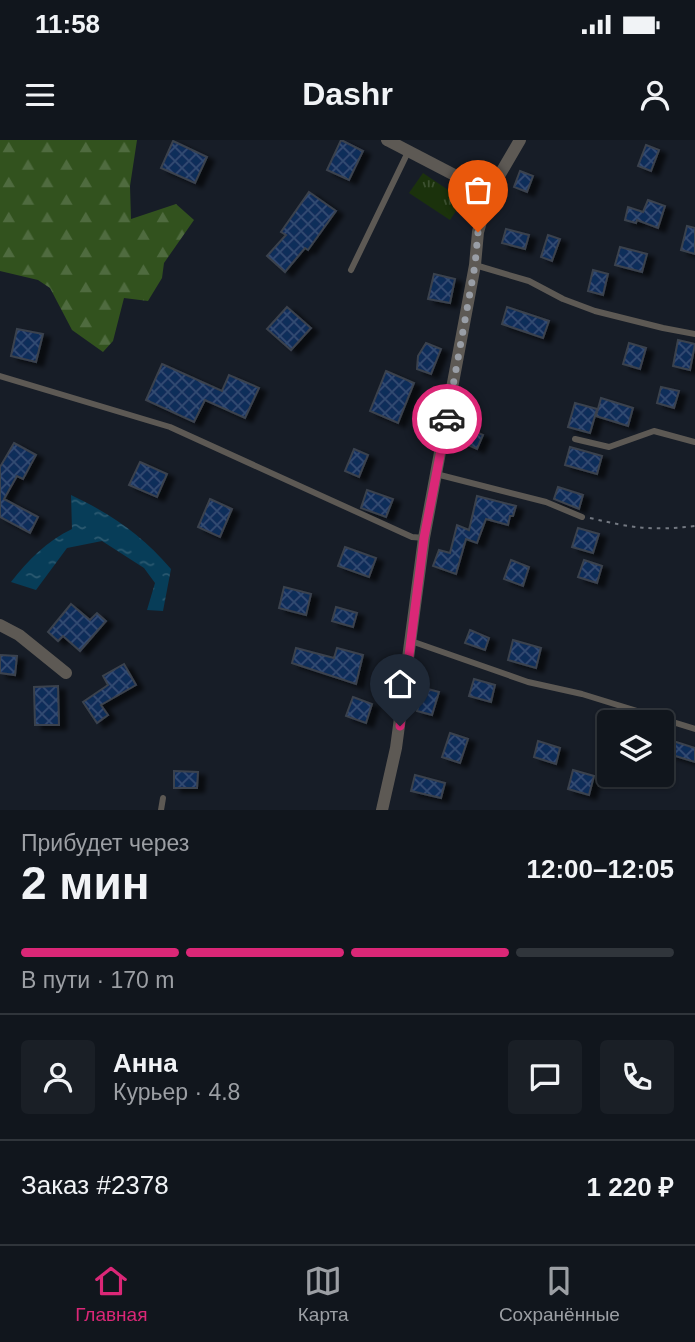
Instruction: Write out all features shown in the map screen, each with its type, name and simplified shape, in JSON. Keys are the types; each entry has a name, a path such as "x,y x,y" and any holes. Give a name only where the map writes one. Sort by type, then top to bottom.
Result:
{"street":[{"path":"387,140 489,193"},
{"path":"383,810 396,748 424,538 475,265 478,232 489,193 520,140"},
{"path":"0,625 19,635 66,673"}],"lane":[{"path":"351,270 408,152"},
{"path":"475,265 529,281 563,299 595,310 695,334"},
{"path":"0,376 170,427 412,537 424,538"},
{"path":"575,439 609,447 654,432 695,442"},
{"path":"436,474 546,502 582,517"},
{"path":"411,641 528,682 582,694 695,729"},
{"path":"161,810 163,797"}],"path":[{"path":"582,517 659,530 695,526"}],"green space":[{"path":"0,140 137,140 130,186 131,219 176,204 194,220 164,263 162,278 148,301 124,298 113,341 103,352 72,330 50,288 38,280 0,271"},
{"path":"423,173 463,200 450,220 409,193"}],"water":[{"path":"71,495 125,526 171,569 163,611 147,610 155,583 144,568 102,541 67,548 36,590 11,582 38,552 72,529"}],"building":[{"path":"341,140 363,151 349,180 327,170"},
{"path":"173,141 207,157 195,183 161,168"},
{"path":"646,145 659,150 651,171 638,166"},
{"path":"520,171 533,176 527,192 514,187"},
{"path":"309,192 336,211 308,250 305,248 285,272 267,256 286,235 281,232"},
{"path":"648,200 665,206 658,228 637,220 636,223 625,220 628,207 643,212"},
{"path":"687,226 695,228 695,254 681,250"},
{"path":"506,229 529,235 525,249 502,243"},
{"path":"548,235 560,239 552,261 541,257"},
{"path":"620,247 647,254 642,272 615,265"},
{"path":"593,270 608,274 603,295 588,291"},
{"path":"434,274 455,279 450,303 428,299"},
{"path":"287,307 311,328 291,350 267,329"},
{"path":"507,307 549,321 543,338 502,324"},
{"path":"17,329 43,334 36,362 11,356"},
{"path":"678,340 695,344 690,370 673,366"},
{"path":"426,343 441,349 431,374 417,369 418,356"},
{"path":"629,343 646,348 640,369 623,364"},
{"path":"162,364 222,391 229,375 259,388 245,418 205,400 194,422 146,400"},
{"path":"386,371 414,383 398,423 370,411"},
{"path":"661,387 679,391 674,408 657,403"},
{"path":"601,398 633,408 628,426 596,416"},
{"path":"575,403 597,409 590,433 568,427"},
{"path":"455,423 483,435 477,449 452,438"},
{"path":"14,443 36,455 23,479 17,476 4,499 38,517 30,533 0,517 0,467"},
{"path":"570,447 602,456 597,474 565,465"},
{"path":"354,449 368,455 359,477 345,471"},
{"path":"140,462 167,474 157,497 129,485"},
{"path":"558,487 583,495 579,509 554,499"},
{"path":"367,490 393,499 386,517 361,508"},
{"path":"477,496 516,506 508,525 486,519 477,543 466,539 456,574 433,566 439,550 450,553 457,525 469,530"},
{"path":"210,499 232,509 220,537 198,527"},
{"path":"578,528 599,534 593,553 572,547"},
{"path":"345,547 376,558 369,577 338,566"},
{"path":"511,560 529,567 523,586 504,579"},
{"path":"584,560 602,566 597,583 578,577"},
{"path":"284,587 311,594 306,615 279,608"},
{"path":"71,604 90,620 97,613 106,621 80,651 63,636 58,641 48,632"},
{"path":"336,607 357,613 353,627 332,621"},
{"path":"470,630 489,638 485,650 465,643"},
{"path":"513,640 541,648 536,668 508,660"},
{"path":"296,648 334,658 337,648 363,655 356,684 292,663"},
{"path":"0,655 17,656 15,675 0,673"},
{"path":"124,664 136,685 101,705 108,715 97,723 83,702 108,685 103,676"},
{"path":"474,679 495,685 491,702 469,696"},
{"path":"58,686 59,725 35,725 34,687"},
{"path":"424,688 439,692 432,715 417,711"},
{"path":"353,697 372,704 366,723 346,716"},
{"path":"450,733 468,739 460,763 442,757"},
{"path":"538,741 560,748 556,764 534,757"},
{"path":"674,741 695,748 695,762 674,756"},
{"path":"573,770 594,776 589,795 568,789"},
{"path":"174,771 198,772 197,788 174,788"},
{"path":"415,775 445,783 441,798 411,791"}],"way so far":[{"path":"447,419 475,265 478,232"}],"route":[{"path":"400,726 424,538 447,419"}]}
